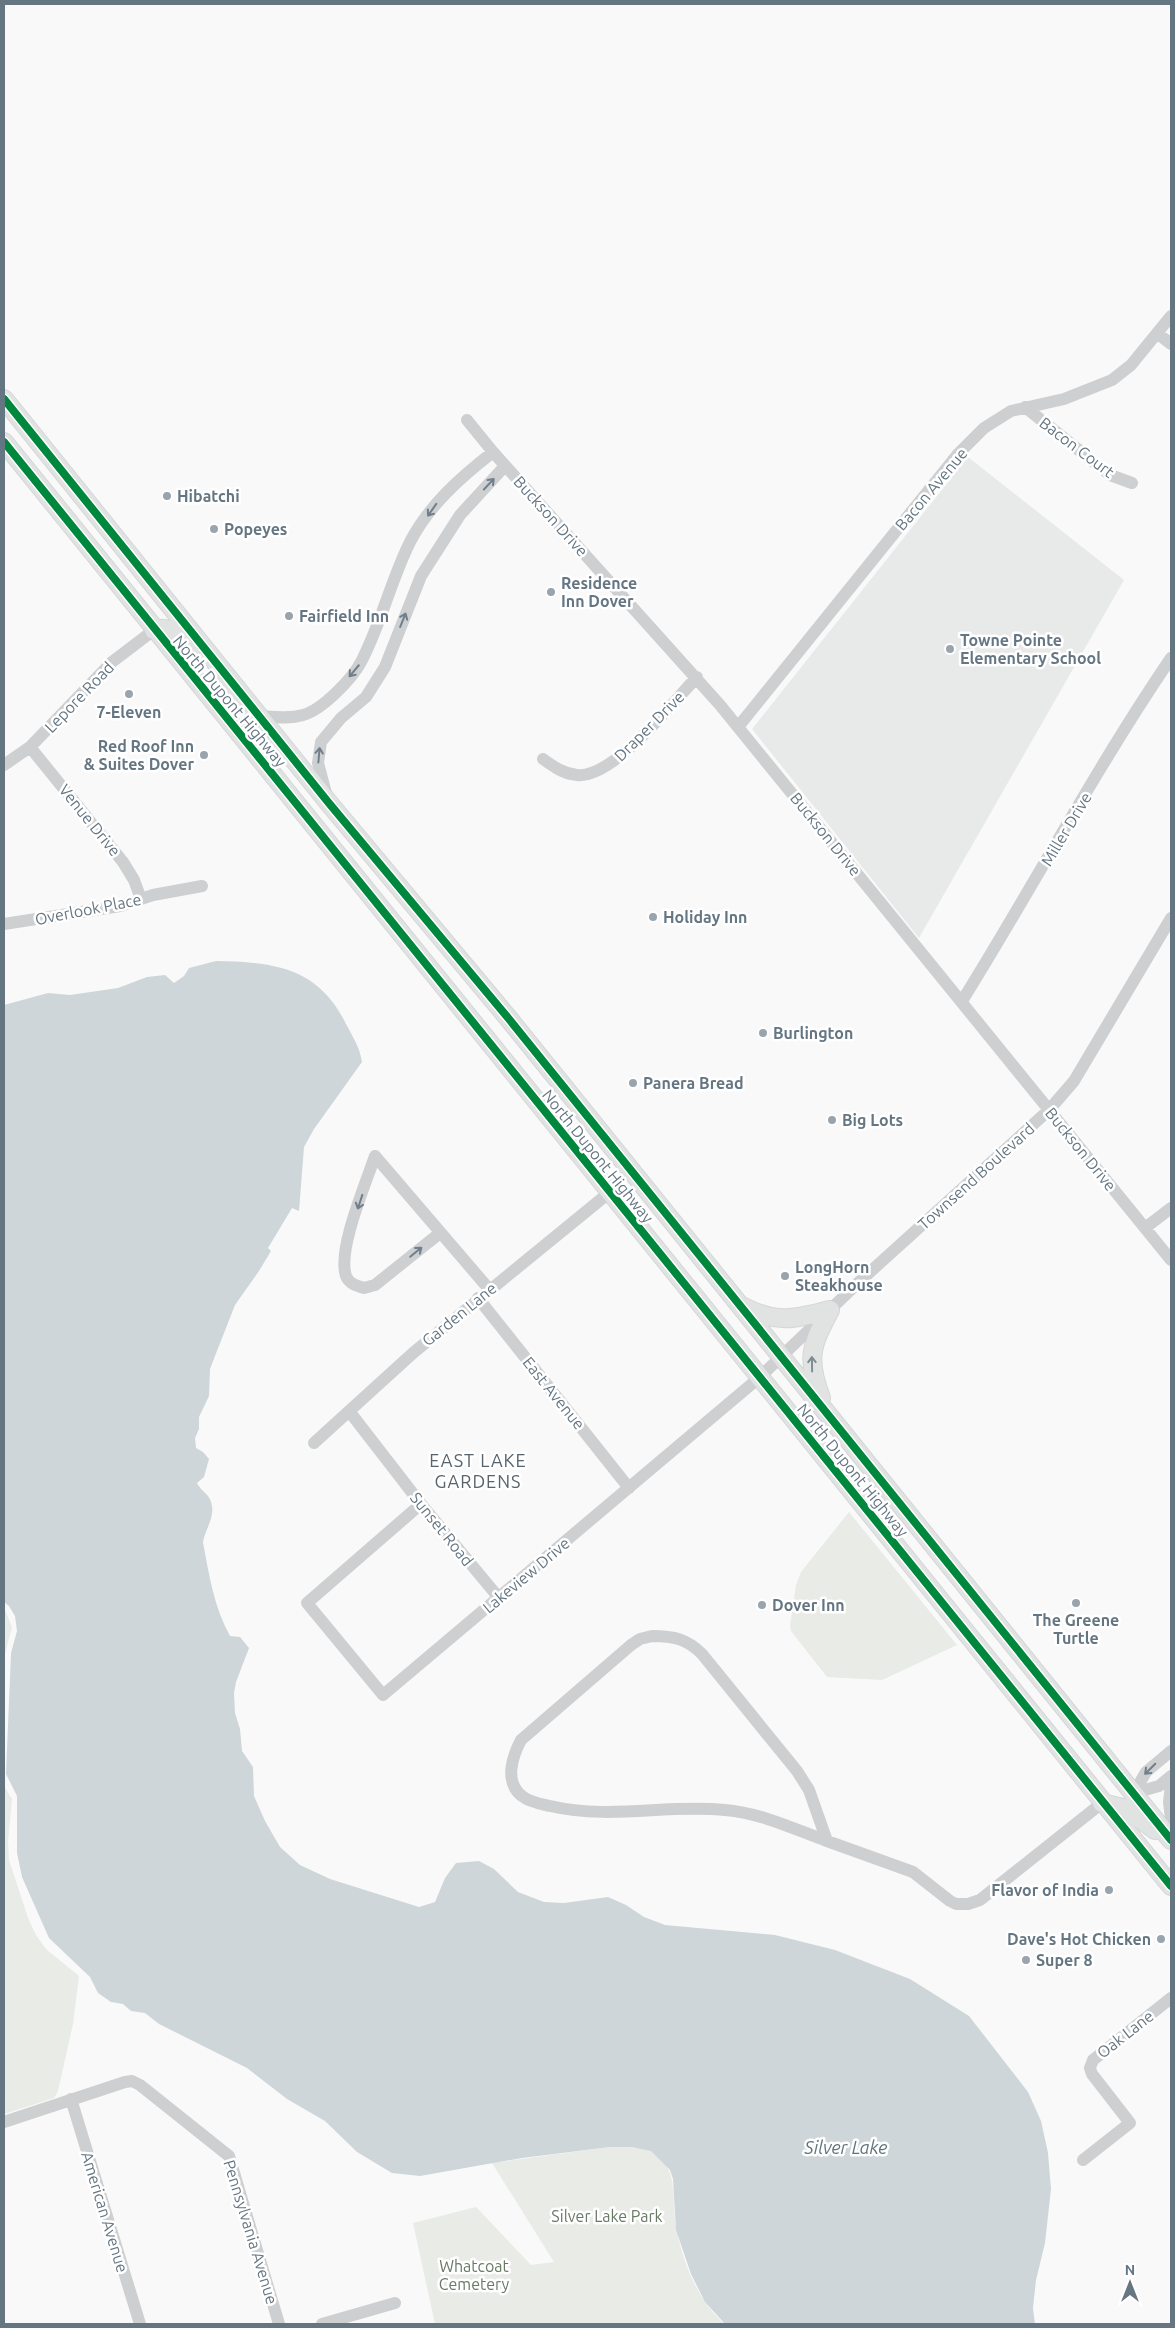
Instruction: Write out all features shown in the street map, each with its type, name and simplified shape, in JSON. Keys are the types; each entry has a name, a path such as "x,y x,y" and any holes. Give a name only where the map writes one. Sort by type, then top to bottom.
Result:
{"highway":[{"name":"North Dupont Highway","path":"4,399 261,716 328,802 509,1019 1171,1841"},
{"name":"North Dupont Highway","path":"4,442 154,630 306,815 1102,1803 1171,1886"},
{"path":"154,630 163,627 173,630 211,656"},
{"path":"306,815 324,824 352,858 360,861 375,857"},
{"path":"739,1304 770,1318 784,1319 830,1310"},
{"path":"825,1411 813,1376 812,1353 815,1340 830,1310"},
{"path":"1081,1776 1111,1792 1134,1793"},
{"path":"1102,1803 1113,1804 1127,1809 1171,1841"}],"street":[{"name":"Bacon Avenue","path":"738,727 958,454 984,428 998,418 1025,407 1064,399 1112,380 1131,365 1171,316"},
{"path":"1158,333 1171,344"},
{"name":"Bacon Court","path":"1025,407 1110,475 1132,483"},
{"name":"Buckson Drive","path":"467,420 492,452 697,677 1171,1260"},
{"path":"261,716 289,718 304,715 320,707 332,696 360,663 411,540 440,499 462,477 492,452"},
{"path":"328,802 318,763 321,742 341,718 366,697 385,667 421,576 460,515 505,466"},
{"path":"395,580 417,587"},
{"name":"Lepore Road","path":"4,765 30,747 112,662 154,630"},
{"name":"Miller Drive","path":"962,1001 1143,699 1171,658"},
{"name":"Draper Drive","path":"543,760 558,770 578,776 605,768 628,750 697,677"},
{"name":"Venue Drive","path":"30,747 123,862 134,880 141,899"},
{"name":"Overlook Place","path":"4,924 120,906 141,899 202,886"},
{"name":"Townsend Boulevard","path":"760,1377 830,1310 1049,1110 1074,1081 1171,918"},
{"path":"440,1233 375,1285 364,1288 349,1281 346,1274 346,1243 375,1156 489,1290"},
{"name":"Garden Lane","path":"314,1443 413,1353 610,1192"},
{"path":"1145,1228 1171,1208"},
{"name":"East Avenue","path":"478,1298 629,1488"},
{"name":"Lakeview Drive","path":"420,1504 307,1602 384,1695 760,1377"},
{"name":"Sunset Road","path":"349,1411 420,1504 499,1598"},
{"path":"828,1841 809,1790 789,1759 702,1654 687,1641 677,1637 652,1636 640,1639 631,1645 529,1731 521,1740 513,1758 511,1781 515,1789 523,1798 538,1804 565,1810 605,1814 696,1808 728,1810 765,1818 828,1841 900,1865 925,1880 950,1901 968,1904 980,1900 1102,1803"},
{"path":"1134,1793 1146,1772 1171,1751"},
{"path":"1134,1793 1159,1786 1171,1776"},
{"path":"1171,1785 1169,1802 1171,1819"},
{"name":"Oak Lane","path":"1082,2160 1130,2123 1092,2074 1090,2068 1093,2060 1171,1998"},
{"name":"Pennsylvania Avenue","path":"4,2122 124,2082 136,2082 225,2151 232,2162 279,2324"},
{"name":"American Avenue","path":"70,2099 140,2324"},
{"path":"322,2324 395,2303"}],"shaded area":[{"name":"Towne Pointe Elementary School","path":"968,457 1124,580 919,938 752,729"}],"green space":[{"path":"849,1512 957,1645 882,1680 827,1677 791,1631 790,1626 796,1585 801,1572"},
{"path":"4,1608 12,1627 5,1654 4,1698"},
{"path":"4,1786 12,1799 8,1841 9,1860 28,1918 36,1935 46,1949 79,1976 73,2024 58,2091 54,2098 4,2114"},
{"name":"Silver Lake Park","path":"610,2147 647,2149 661,2158 667,2167 673,2187 675,2220 683,2256 700,2294 707,2305 725,2324 435,2324 413,2223 476,2207 531,2265 554,2262 492,2163"}],"water":[{"name":"Silver Lake","path":"216,961 273,966 306,978 320,988 333,1002 355,1041 362,1062 314,1129 304,1147 299,1211 292,1208 268,1248 271,1251 235,1305 210,1369 209,1396 199,1417 199,1429 195,1438 196,1448 209,1459 204,1477 197,1483 208,1496 212,1508 211,1519 203,1542 213,1590 224,1625 230,1636 240,1637 249,1648 236,1682 234,1693 235,1713 240,1729 242,1751 253,1767 254,1796 265,1821 280,1847 300,1865 330,1879 419,1907 435,1902 445,1878 456,1863 479,1861 494,1869 518,1892 544,1902 564,1903 608,1897 626,1905 644,1917 665,1925 775,1935 835,1950 910,1979 969,2016 1028,2092 1041,2121 1048,2153 1051,2189 1045,2243 1036,2280 1033,2308 1035,2324 725,2324 705,2302 691,2274 676,2230 673,2179 670,2170 651,2151 632,2147 610,2147 522,2158 420,2176 392,2173 357,2152 325,2121 287,2099 247,2068 159,2024 145,2013 131,2011 123,2004 111,2002 98,1993 90,1977 49,1938 22,1877 17,1853 17,1796 6,1774 11,1653 17,1631 15,1616 4,1602 4,1005 48,993 70,995 118,988 147,977 165,975 174,983 184,976 189,968"}],"cycle path":[{"path":"4,399 328,802 509,1019 1171,1840"},
{"path":"4,442 1171,1886"}],"place":[{"name":"Hibatchi","path":"167,496"},
{"name":"Popeyes","path":"214,529"},
{"name":"Residence Inn Dover","path":"551,592"},
{"name":"Fairfield Inn","path":"289,616"},
{"name":"Towne Pointe Elementary School","path":"950,649"},
{"name":"7-Eleven","path":"129,694"},
{"name":"Red Roof Inn & Suites Dover","path":"204,755"},
{"name":"Holiday Inn","path":"653,917"},
{"name":"Burlington","path":"763,1033"},
{"name":"Panera Bread","path":"633,1083"},
{"name":"Big Lots","path":"832,1120"},
{"name":"LongHorn Steakhouse","path":"785,1276"},
{"name":"The Greene Turtle","path":"1076,1603"},
{"name":"Dover Inn","path":"762,1605"},
{"name":"Flavor of India","path":"1109,1890"},
{"name":"Dave's Hot Chicken","path":"1161,1939"},
{"name":"Super 8","path":"1026,1960"}],"district":[{"name":"EAST LAKE GARDENS","path":"478,1471"}],"park label":[{"name":"Whatcoat Cemetery","path":"474,2275"}]}
